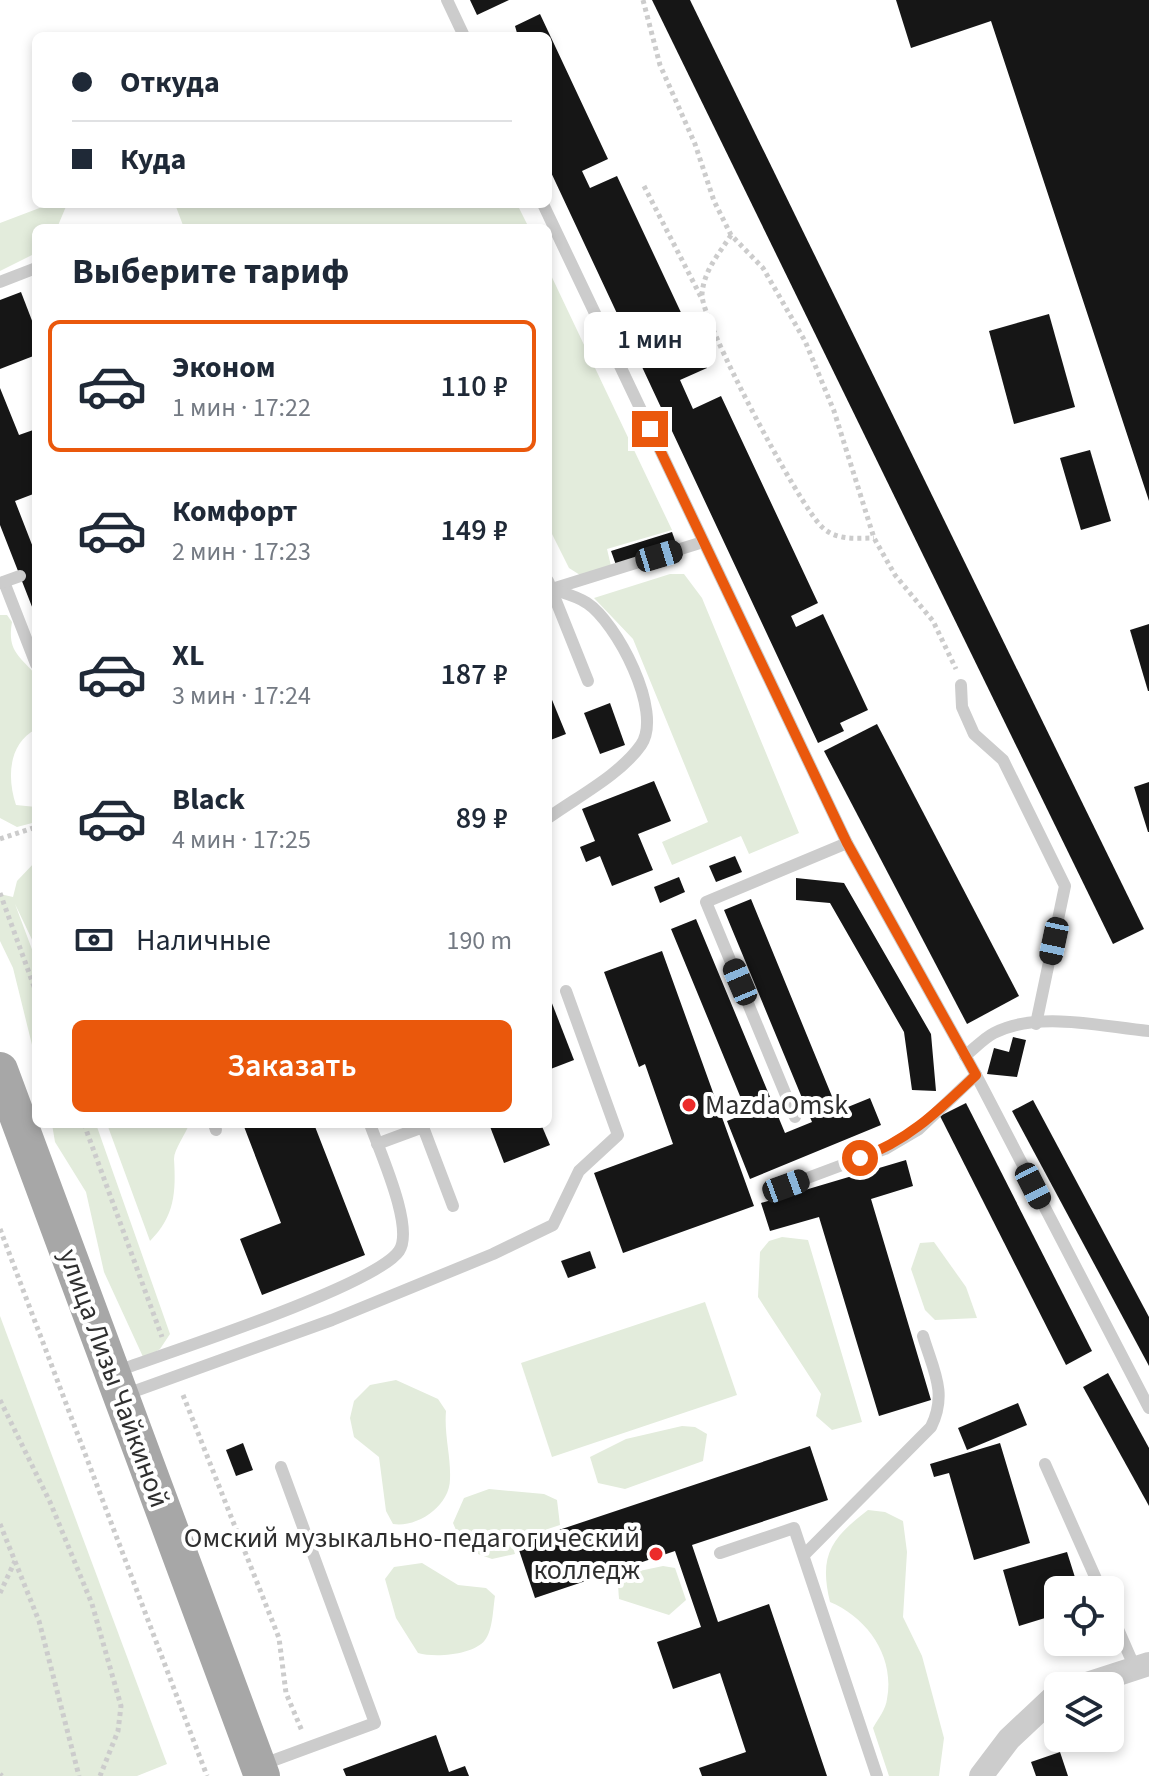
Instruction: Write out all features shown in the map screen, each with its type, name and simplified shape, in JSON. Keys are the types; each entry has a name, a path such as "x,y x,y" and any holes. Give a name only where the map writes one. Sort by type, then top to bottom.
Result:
{"main road":[{"name":"улица Лизы Чайкиной","path":"0,1070 260,1771"}],"street":[{"path":"981,1776 1009,1739 1044,1706"}],"lane":[{"path":"447,0 462,32"},
{"path":"545,208 847,843 976,1075 1149,1408"},
{"path":"0,282 32,270"},
{"path":"552,584 703,542"},
{"path":"20,576 2,582 32,654"},
{"path":"552,586 588,603 633,662 648,715 642,744 613,771 552,815"},
{"path":"552,604 588,681"},
{"path":"961,685 962,707 974,734 1003,760 1065,886 1036,1024"},
{"path":"795,1117 706,902 847,843"},
{"path":"116,1384 176,1377 332,1320 493,1254 553,1225 579,1171 618,1135 566,991"},
{"path":"965,1056 993,1033 1021,1024 1149,1031"},
{"path":"786,1186 885,1149 919,1129 976,1075"},
{"path":"116,1384 168,1353 324,1294 374,1271 400,1251 405,1227 371,1128"},
{"path":"377,1144 420,1128"},
{"path":"423,1128 453,1206"},
{"path":"804,1555 931,1427 941,1406 941,1394 923,1336"},
{"path":"1045,1464 1095,1576"},
{"path":"260,1771 309,1747 375,1723 281,1467"},
{"path":"720,1553 794,1528 877,1776"},
{"path":"1124,1635 1142,1666"}],"path":[{"path":"643,0 660,65 731,235 763,268 805,341 834,411 874,538 895,575 933,621 961,685"},
{"path":"644,186 701,298 738,383 804,503 822,528 844,539 874,538"},
{"path":"701,298 707,271 731,235"},
{"path":"0,839 32,828"},
{"path":"0,893 32,981"},
{"path":"85,1128 168,1353"},
{"path":"0,1229 207,1776"},
{"path":"176,1377 279,1638 286,1693 309,1747"},
{"path":"0,1400 50,1502 92,1604 121,1706 118,1731 100,1776"},
{"path":"0,1524 39,1621 79,1776"},
{"path":"0,1593 15,1560"}],"green space":[{"path":"39,208 65,208 59,224 32,224 32,255 0,271 0,223"},
{"path":"176,208 519,208 527,224 182,224"},
{"path":"552,277 672,530 607,549 611,566 580,575 569,568 552,534"},
{"path":"670,574 684,574 702,598 799,833 749,854 741,836 672,865 662,842 708,822 633,639 594,598"},
{"path":"0,615 7,615 12,622 13,646 32,670 32,732 15,753 11,784 16,805 32,807 32,823 17,827 0,818"},
{"path":"32,865 32,940 15,904 32,949 32,1045 13,968 0,941 0,894 13,897 17,881"},
{"path":"53,1128 97,1128 170,1334 160,1349 144,1359 104,1272 86,1192 55,1142"},
{"path":"108,1128 187,1128 175,1155 174,1193 169,1213 150,1241"},
{"path":"782,1237 808,1240 862,1422 832,1430 816,1416 821,1394 758,1297 760,1252 769,1241"},
{"path":"934,1242 966,1287 977,1318 935,1320 925,1310 911,1269 920,1243"},
{"path":"705,1302 737,1395 552,1457 521,1363"},
{"path":"0,1316 167,1764 137,1776 0,1776"},
{"path":"396,1380 438,1399 446,1411 450,1470 449,1489 438,1506 422,1519 402,1524 393,1524 386,1511 379,1457 354,1437 350,1418 354,1401 370,1385"},
{"path":"682,1426 695,1427 707,1434 703,1461 625,1489 598,1483 590,1457 626,1439"},
{"path":"489,1489 544,1494 557,1500 560,1525 511,1541 515,1554 492,1559 464,1549 453,1523 464,1498"},
{"path":"868,1510 885,1512 903,1521 907,1552 903,1617 922,1656 944,1738 939,1776 889,1776 873,1728 887,1699 887,1668 876,1641 867,1629 844,1609 830,1602 826,1572 831,1550 844,1530"},
{"path":"422,1563 458,1585 486,1588 495,1596 490,1631 480,1645 454,1654 418,1653 396,1618 385,1579 394,1567"},
{"path":"663,1566 675,1568 686,1600 669,1615 619,1599 618,1585 630,1573"}],"building":[{"path":"470,0 509,0 477,15"},
{"path":"652,0 690,0 1144,929 1113,944"},
{"path":"896,0 1149,0 1149,501 991,21 911,48"},
{"path":"540,14 548,32 517,32 515,26"},
{"path":"552,40 608,159 582,171 590,188 617,176 707,368 680,380 693,409 721,396 818,603 791,616 796,627 823,614 868,710 840,723 844,731 818,743 552,175"},
{"path":"21,292 32,321 32,357 0,369 0,300"},
{"path":"1049,314 1075,407 1014,424 989,331"},
{"path":"0,388 19,435 32,430 32,495 15,501 32,545 32,607 0,525"},
{"path":"1090,450 1111,521 1081,530 1060,458"},
{"path":"672,532 677,546 616,565 611,551"},
{"path":"1149,624 1149,691 1148,691 1130,630"},
{"path":"552,700 566,734 552,739"},
{"path":"610,703 625,745 600,754 584,713"},
{"path":"877,724 1019,996 967,1024 824,751"},
{"path":"654,781 671,821 638,834 653,870 612,886 600,856 586,862 580,847 595,841 582,809"},
{"path":"1149,782 1149,832 1148,832 1134,787"},
{"path":"735,856 742,872 716,882 709,866"},
{"path":"679,877 685,892 660,903 654,887"},
{"path":"796,878 844,883 931,1034 936,1091 912,1090 904,1032 830,903 796,900"},
{"path":"751,899 838,1111 870,1098 881,1125 750,1179 727,1121 747,1113 671,929 696,919 785,1133 812,1122 724,910"},
{"name":"MazdaOmsk","path":"662,951 754,1206 623,1253 594,1173 673,1144 645,1064 639,1067 604,972"},
{"path":"552,1003 574,1060 552,1068"},
{"path":"1013,1037 1026,1040 1017,1077 987,1074 994,1048 1009,1052"},
{"path":"1033,1100 1149,1317 1149,1366 1012,1111"},
{"path":"966,1103 1092,1351 1066,1365 940,1116"},
{"path":"245,1128 316,1128 365,1255 262,1295 240,1239 281,1223"},
{"path":"491,1128 543,1128 550,1145 504,1163"},
{"path":"906,1160 913,1186 871,1199 931,1400 879,1416 819,1217 770,1231 761,1203"},
{"path":"590,1251 596,1268 568,1278 561,1261"},
{"path":"1108,1373 1149,1448 1149,1506 1083,1387"},
{"path":"1018,1403 1027,1425 967,1450 958,1428"},
{"path":"243,1443 253,1470 236,1476 226,1450"},
{"path":"1000,1443 1030,1543 974,1560 949,1473 934,1477 930,1464"},
{"name":"Омский музыкально-педагогический колледж","path":"810,1446 828,1500 692,1545 718,1622 769,1604 827,1776 702,1776 699,1768 746,1752 720,1673 673,1689 657,1642 701,1627 675,1551 535,1598 517,1544"},
{"path":"1067,1552 1075,1576 1044,1576 1044,1618 1019,1626 1003,1570"},
{"path":"436,1735 449,1772 465,1766 469,1776 346,1776 343,1769"},
{"path":"1060,1752 1068,1776 1036,1776 1031,1762"}],"place":[{"name":"MazdaOmsk","path":"689,1105"},
{"name":"Омский музыкально-педагогический колледж","path":"656,1554"}],"route":[{"path":"650,429 847,843 976,1075 919,1129 885,1149 860,1158"}]}
